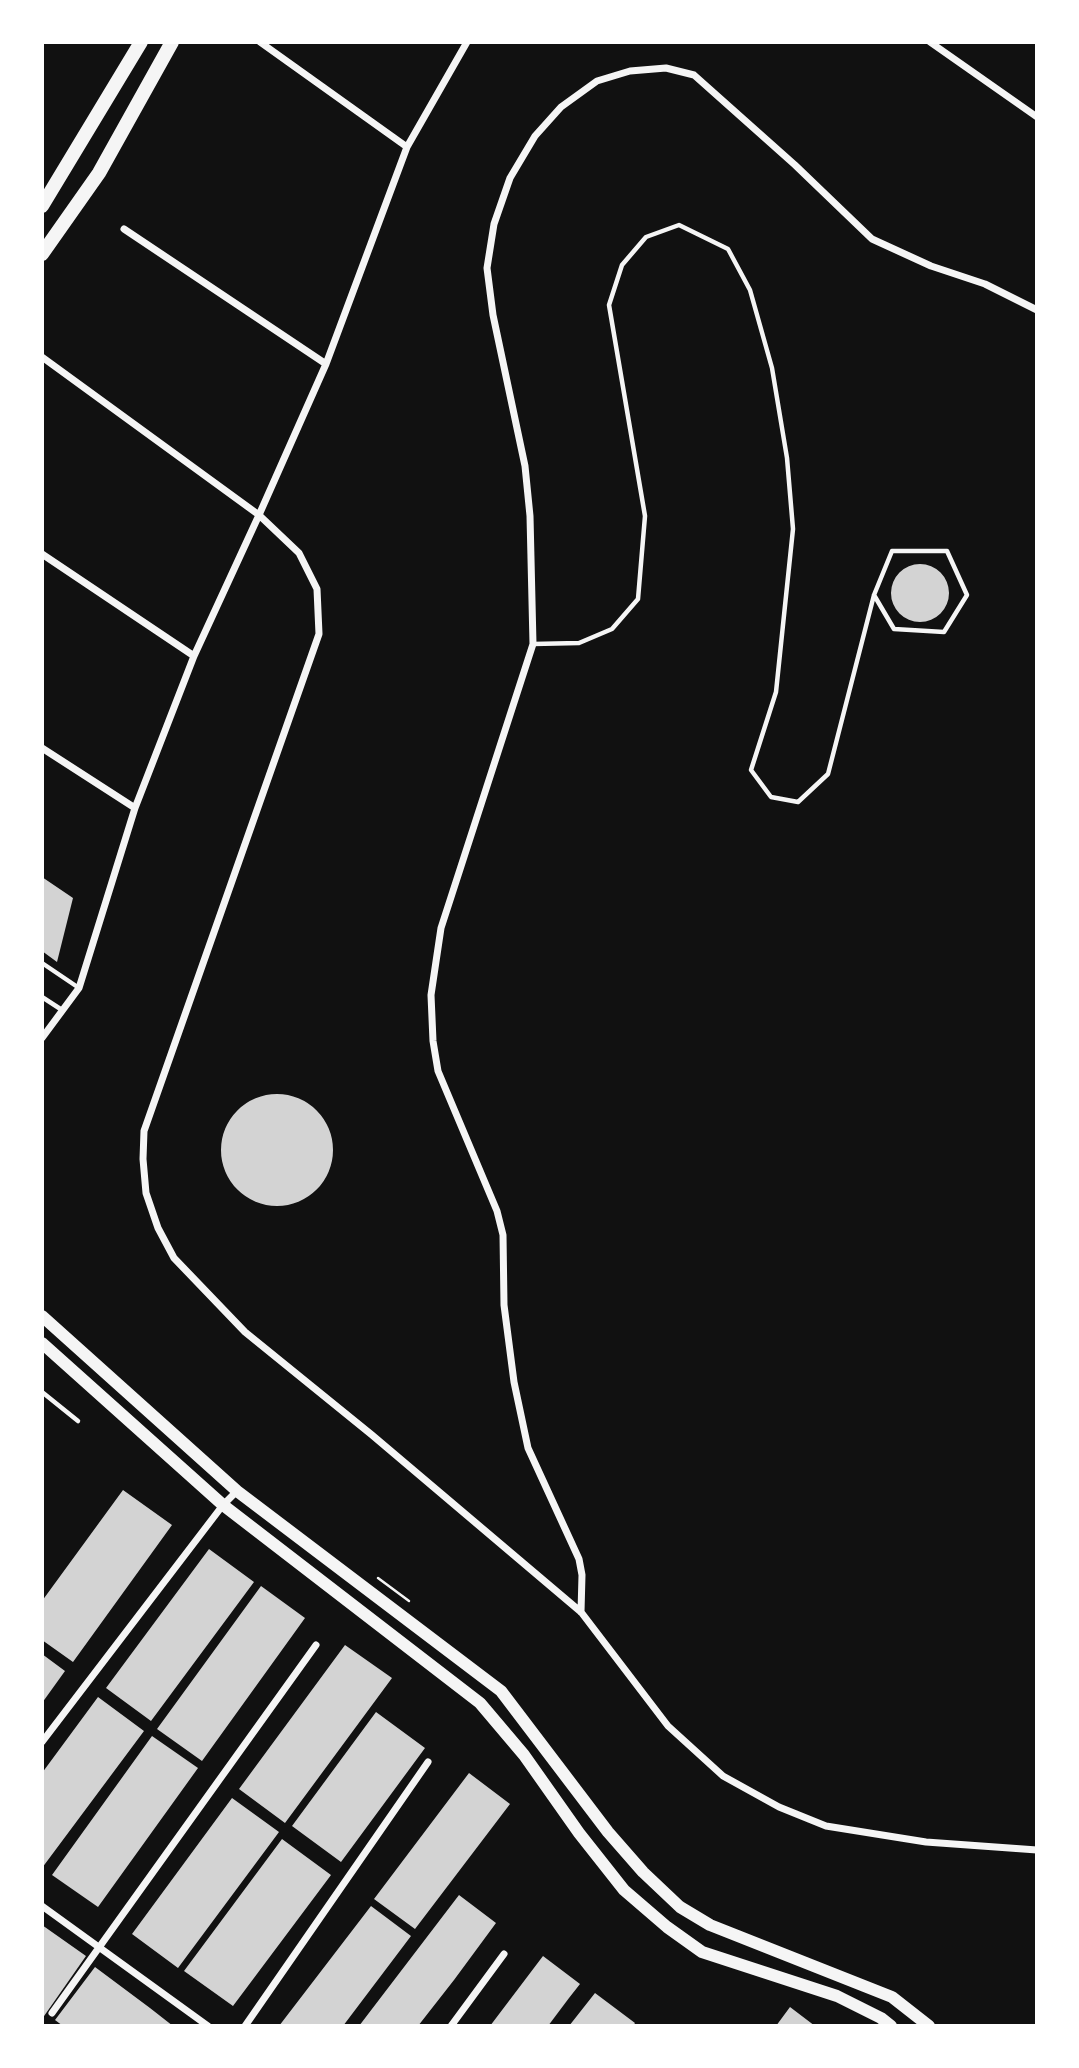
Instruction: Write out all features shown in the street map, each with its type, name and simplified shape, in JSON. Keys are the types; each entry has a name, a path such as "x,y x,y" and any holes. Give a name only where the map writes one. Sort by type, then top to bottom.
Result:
{"main road":[{"path":"42,206 141,42"},
{"path":"42,254 99,173 172,42"}],"street":[{"path":"260,42 407,147"},
{"path":"42,1038 79,988 135,808 194,656 326,365 407,147 467,42"},
{"path":"930,42 1037,117"},
{"path":"581,1612 582,1575 579,1559 528,1448 514,1382 504,1305 503,1235 497,1211 438,1071 433,1041 431,995 441,928 533,644 530,516 525,466 493,315 487,268 495,224 510,178 536,136 561,107 597,81 630,71 666,68 694,75 795,165 872,239 932,266 985,284 1037,310"},
{"path":"124,229 326,365"},
{"path":"42,356 259,516 299,553 317,589 320,634 144,1130 146,1193 158,1228 174,1258 245,1332 372,1435 581,1612 668,1726 723,1776 779,1807 826,1826 926,1842 1037,1850"},
{"path":"42,554 194,656"},
{"path":"42,748 135,808"},
{"path":"42,1316 237,1491 501,1691 608,1832 643,1872 680,1907 710,1925 892,1997 929,2026"},
{"path":"42,1343 223,1505 480,1703 524,1755 579,1833 624,1889 667,1927 702,1952 837,1996 881,2018 891,2026"},
{"path":"42,1742 223,1505 237,1491"},
{"path":"52,2013 316,1645"},
{"path":"245,2026 428,1762"},
{"path":"42,1906 208,2026"},
{"path":"451,2026 504,1954"}],"lane":[{"path":"533,644 579,643 612,629 638,599 645,516 609,305 622,265 646,237 679,225 727,249 751,290 772,368 787,458 793,528 776,691 751,771 771,797 798,802 828,774 874,595 892,551 947,551 967,594 944,632 894,629 874,595"},
{"path":"42,963 79,988"},
{"path":"42,997 62,1010"},
{"path":"42,1392 78,1421"}],"path":[{"path":"375,1576 418,1609"}],"building":[{"path":"920,564 941,572 949,593 941,614 920,622 899,614 891,593 899,572"},
{"path":"42,877 73,898 57,962 42,951"},
{"path":"277,1094 298,1098 316,1111 329,1129 333,1150 329,1171 316,1189 298,1202 277,1206 256,1202 238,1189 225,1171 221,1150 225,1129 238,1111 256,1098"},
{"path":"123,1490 172,1525 73,1662 42,1640 42,1601"},
{"path":"209,1549 254,1582 151,1721 106,1688"},
{"path":"261,1586 305,1618 202,1761 157,1729"},
{"path":"345,1645 392,1678 285,1823 239,1789"},
{"path":"42,1654 65,1671 42,1703"},
{"path":"98,1697 144,1731 42,1868 42,1773"},
{"path":"376,1712 425,1748 341,1862 292,1826"},
{"path":"152,1736 198,1768 98,1907 52,1875"},
{"path":"469,1773 510,1804 415,1929 374,1899"},
{"path":"232,1798 279,1832 178,1968 132,1934"},
{"path":"282,1839 331,1875 233,2006 184,1971"},
{"path":"459,1895 496,1923 454,1980 418,2026 359,2026"},
{"path":"371,1906 411,1936 343,2026 279,2026"},
{"path":"42,1925 86,1956 42,2019"},
{"path":"543,1956 580,1984 548,2026 490,2026"},
{"path":"95,1967 173,2026 63,2026 55,2020"},
{"path":"595,1993 635,2023 633,2026 569,2026"},
{"path":"790,2007 815,2026 776,2026"}]}
